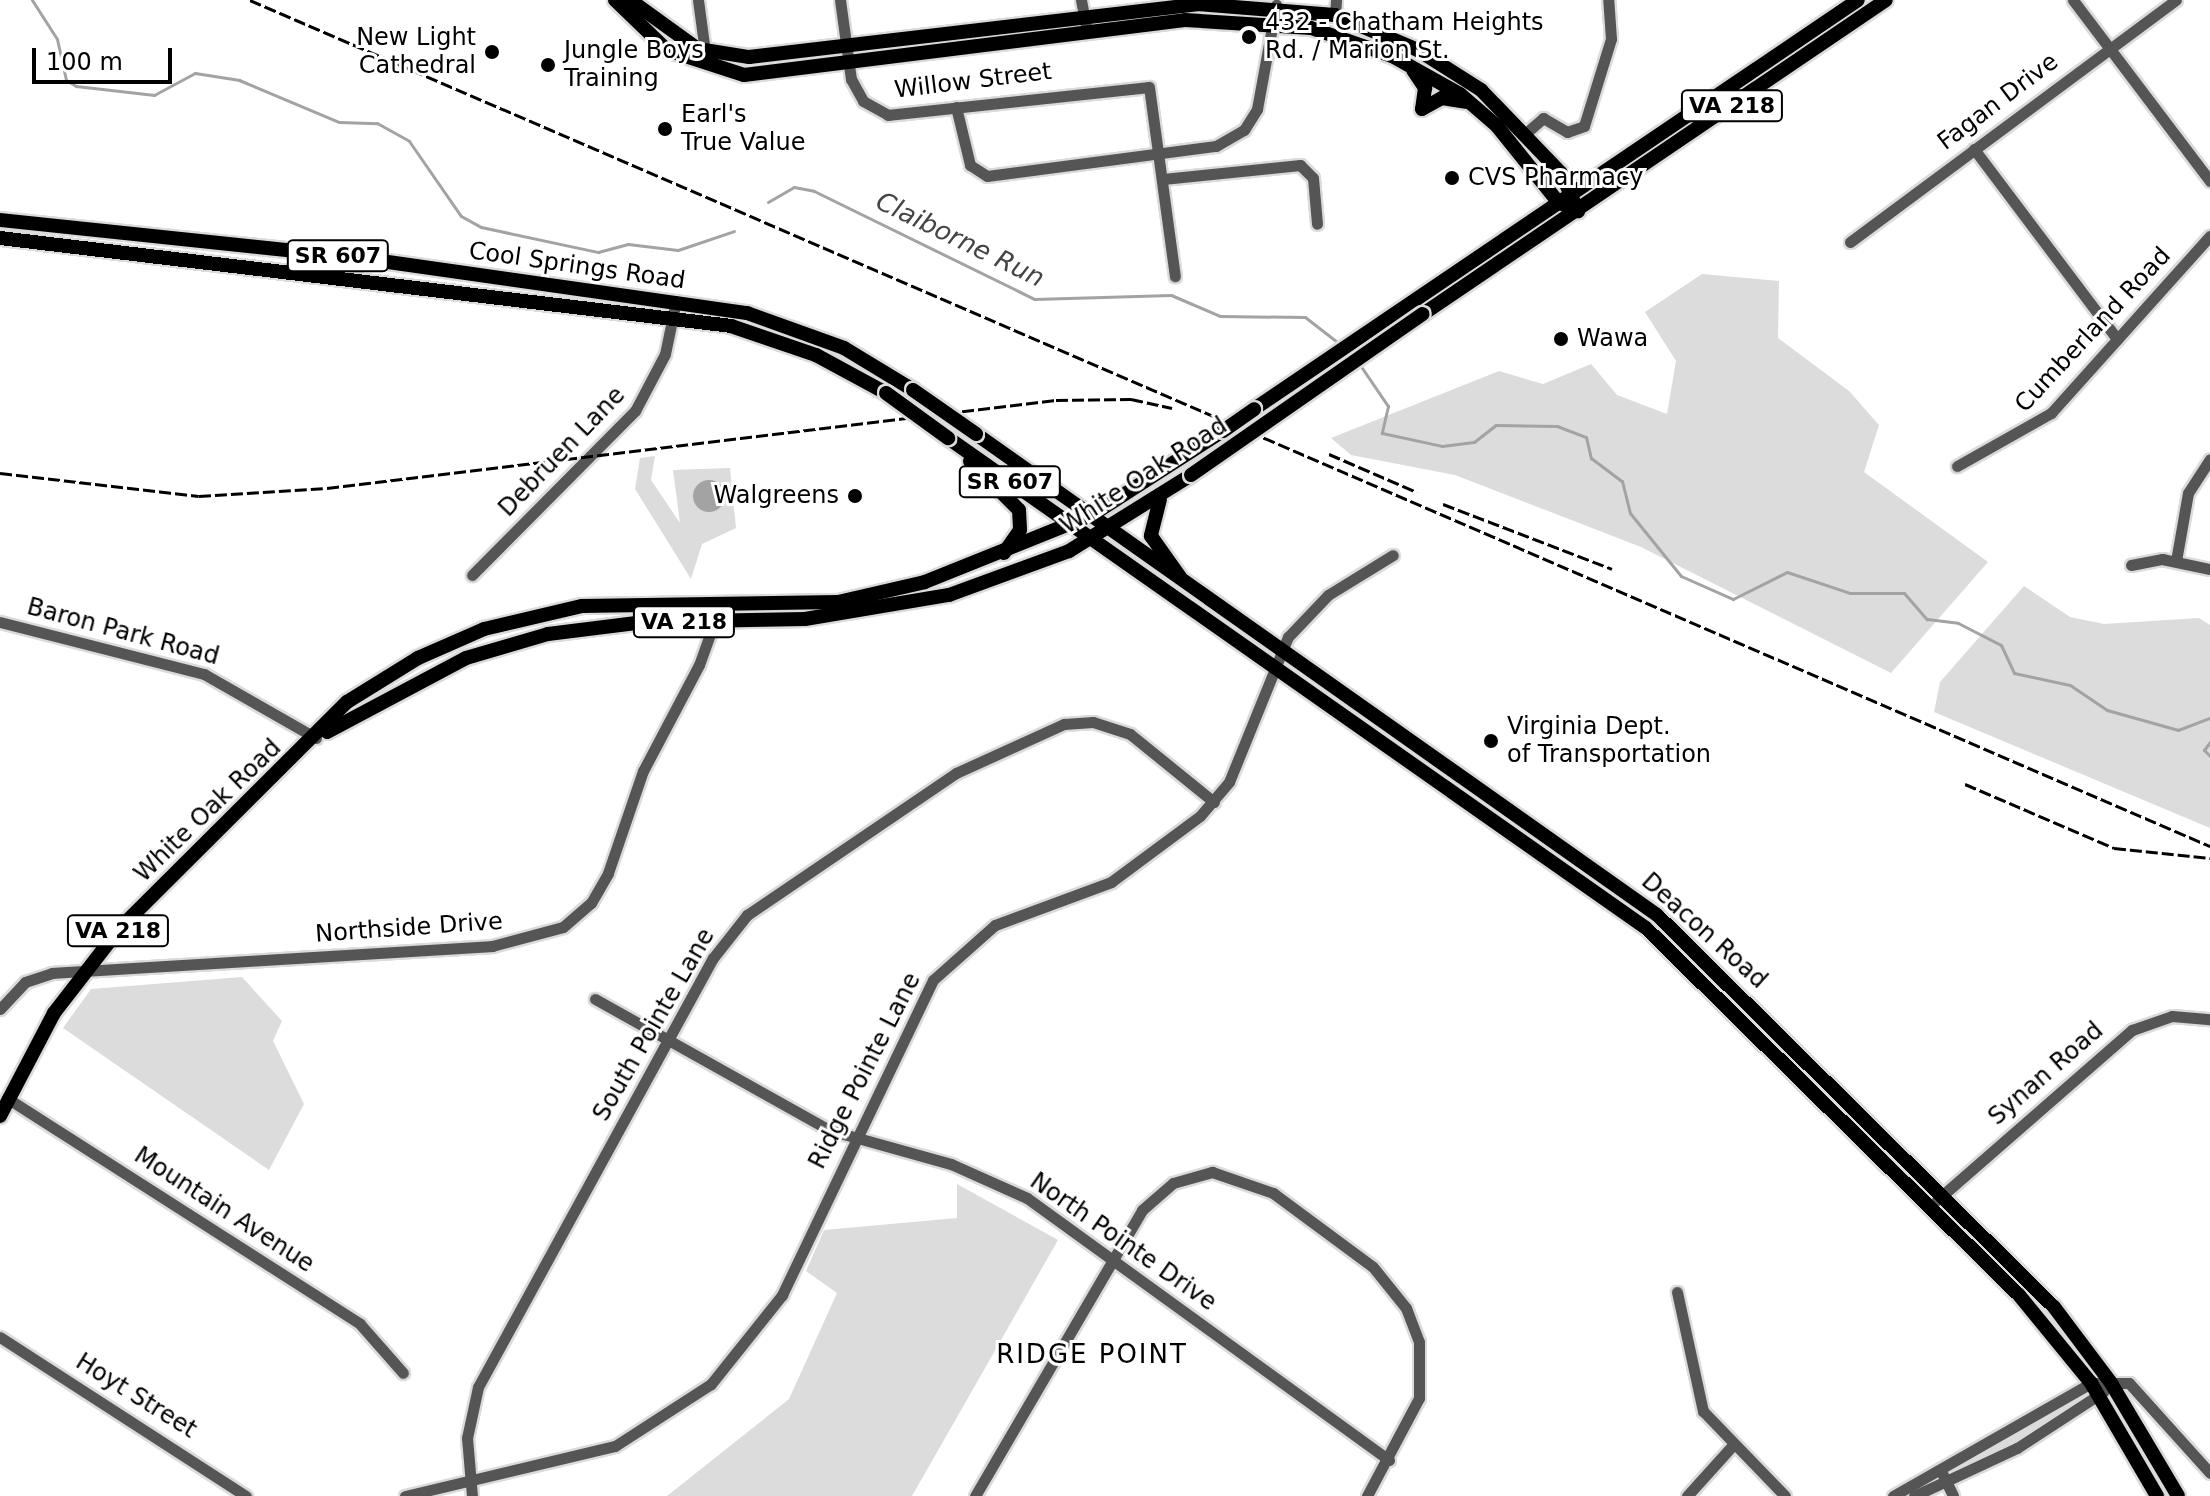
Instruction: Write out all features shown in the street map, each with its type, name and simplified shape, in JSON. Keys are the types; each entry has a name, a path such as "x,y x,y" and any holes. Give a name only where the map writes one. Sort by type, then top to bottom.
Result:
{"main road":[{"path":"615,0 657,45 709,69 744,75 1087,29 1185,20 1274,23 1346,37 1407,63 1474,104 1558,202 1578,211"},
{"path":"630,0 666,33 705,52 749,57 846,46 1082,6 1336,7 1448,67 1526,133 1572,192 1578,211"},
{"name":"VA 218","path":"1558,202 1858,0"},
{"name":"VA 218","path":"1578,211 1886,0"},
{"path":"1407,63 1425,88 1422,109 1442,98 1474,104"},
{"name":"White Oak Road","path":"0,1116 7,1098 86,969 316,738 347,702 418,658 484,629 582,606 838,602 996,560 1092,515 1172,466 1558,202"},
{"name":"White Oak Road","path":"316,738 490,649 583,627 841,615 927,601 1090,539 1162,495 1578,211"},
{"name":"Cool Springs Road","path":"0,220 437,269 676,301 789,325 913,390 1092,515"},
{"name":"Cool Springs Road","path":"0,238 434,286 673,318 785,343 886,393 1072,525"},
{"path":"226,262 229,244"},
{"path":"434,286 437,269"},
{"path":"951,440 1019,510 1016,539 996,560"},
{"path":"1162,495 1149,522 1151,536 1181,579"},
{"name":"Deacon Road","path":"1092,515 1657,915 1943,1193 2047,1300 2111,1383 2178,1496"},
{"name":"Deacon Road","path":"1072,525 1646,928 2019,1295 2095,1390 2157,1496"}],"street":[{"path":"698,0 705,52"},
{"name":"Willow Street","path":"840,0 849,63 858,94 880,112 1149,87 1161,154"},
{"path":"1526,133 1543,118 1567,132 1584,126 1611,39 1608,0"},
{"path":"2073,0 2210,181"},
{"name":"Fagan Drive","path":"1850,242 2176,0"},
{"path":"956,107 970,165 979,175 1216,146 1244,130 1257,109 1276,5"},
{"path":"1082,6 1087,29"},
{"path":"1974,149 2117,339"},
{"path":"1161,154 1175,276"},
{"path":"1163,179 1300,165 1313,178 1317,224"},
{"name":"Cumberland Road","path":"1957,466 2037,425 2210,236"},
{"name":"Debruen Lane","path":"472,575 635,411 655,380 676,301"},
{"path":"2176,561 2183,508 2210,459"},
{"name":"Ridge Pointe Lane","path":"405,1496 470,1483 615,1446 711,1384 782,1295 921,997 962,948 1011,917 1121,877 1214,802 1282,650 1328,595 1393,555"},
{"path":"2131,565 2176,561 2210,569"},
{"path":"709,605 714,623"},
{"name":"Baron Park Road","path":"0,622 204,674 316,738"},
{"name":"Northside Drive","path":"0,1009 25,982 86,969 492,946 563,927 591,903 608,873 643,771 694,677 714,623"},
{"name":"South Pointe Lane","path":"472,1496 467,1429 478,1387 722,944 762,902 956,773 1027,738 1079,722 1120,728 1214,802"},
{"name":"North Pointe Drive","path":"595,999 666,1042 853,1140 997,1182 1112,1258 1389,1460"},
{"name":"Synan Road","path":"1931,1207 1943,1193 2132,1030 2172,1016 2210,1019"},
{"name":"Mountain Avenue","path":"7,1098 360,1324 403,1373"},
{"path":"975,1496 1112,1258 1152,1199 1186,1177 1225,1173 1273,1193 1373,1267 1416,1329 1419,1398 1389,1460 1367,1496"},
{"path":"1677,1292 1698,1401 1732,1446 1785,1496"},
{"name":"Hoyt Street","path":"0,1337 246,1496"},
{"path":"1893,1496 1942,1474 2111,1383 2129,1383 2210,1473"},
{"path":"1687,1496 1732,1446"},
{"path":"1914,1496 1942,1474"},
{"path":"1942,1474 1953,1496"}],"shaded area":[{"path":"1702,274 1779,281 1778,338 1849,391 1879,425 1864,472 1988,562 1891,673 1641,547 1455,475 1351,455 1331,438 1499,371 1543,384 1591,364 1617,395 1667,414 1676,361 1645,312"},
{"path":"655,456 651,480 680,523 673,470 730,468 736,528 702,544 691,579 635,489 640,458"},
{"path":"709,480 721,484 725,496 721,508 709,512 697,508 693,496 697,484"},
{"path":"2024,586 2070,617 2104,624 2199,618 2210,625 2210,828 1934,712 1940,682"},
{"path":"242,977 282,1021 273,1041 304,1104 269,1170 63,1028 91,989"},
{"path":"957,1184 1058,1240 912,1496 667,1496 789,1399 837,1293 806,1271 824,1230 957,1218"},
{"path":"2085,1397 2023,1440 1966,1464 2077,1398"}],"waterway":[{"name":"Claiborne Run","path":"32,0 57,39 66,80 76,86 154,95 195,73 239,80 339,122 377,123 409,141 461,216 481,227 598,252 628,244 678,250 734,231"},
{"name":"Claiborne Run","path":"768,202 794,187 814,191 1034,299 1171,295 1220,316 1305,317 1341,345"},
{"name":"Claiborne Run","path":"1360,365 1388,406 1382,433 1442,446 1474,442 1496,425 1557,426 1586,437 1591,458 1622,481 1630,513 1681,576 1733,599 1787,572 1850,593 1904,593 1927,619 1958,623 2001,645 2014,673 2070,685 2107,710 2178,730 2210,718"},
{"name":"Claiborne Run","path":"2210,742 2204,750 2210,756"}],"railway":[{"path":"250,0 2210,846"},
{"path":"0,473 199,496 327,488 1056,400 1131,399 1172,408"},
{"path":"1329,454 1417,492"},
{"path":"1443,504 1612,569"},
{"path":"1965,784 2114,848 2210,858"}],"place":[{"name":"432 - Chatham Heights Rd. / Marion St.","path":"1249,37"},
{"name":"New Light Cathedral","path":"492,52"},
{"name":"Jungle Boys Training","path":"548,65"},
{"name":"Earl's True Value","path":"665,129"},
{"name":"CVS Pharmacy","path":"1452,178"},
{"name":"Wawa","path":"1561,339"},
{"name":"Walgreens","path":"855,496"},
{"name":"Virginia Dept. of Transportation","path":"1491,741"}],"district":[{"name":"RIDGE POINT","path":"1092,1355"}]}
